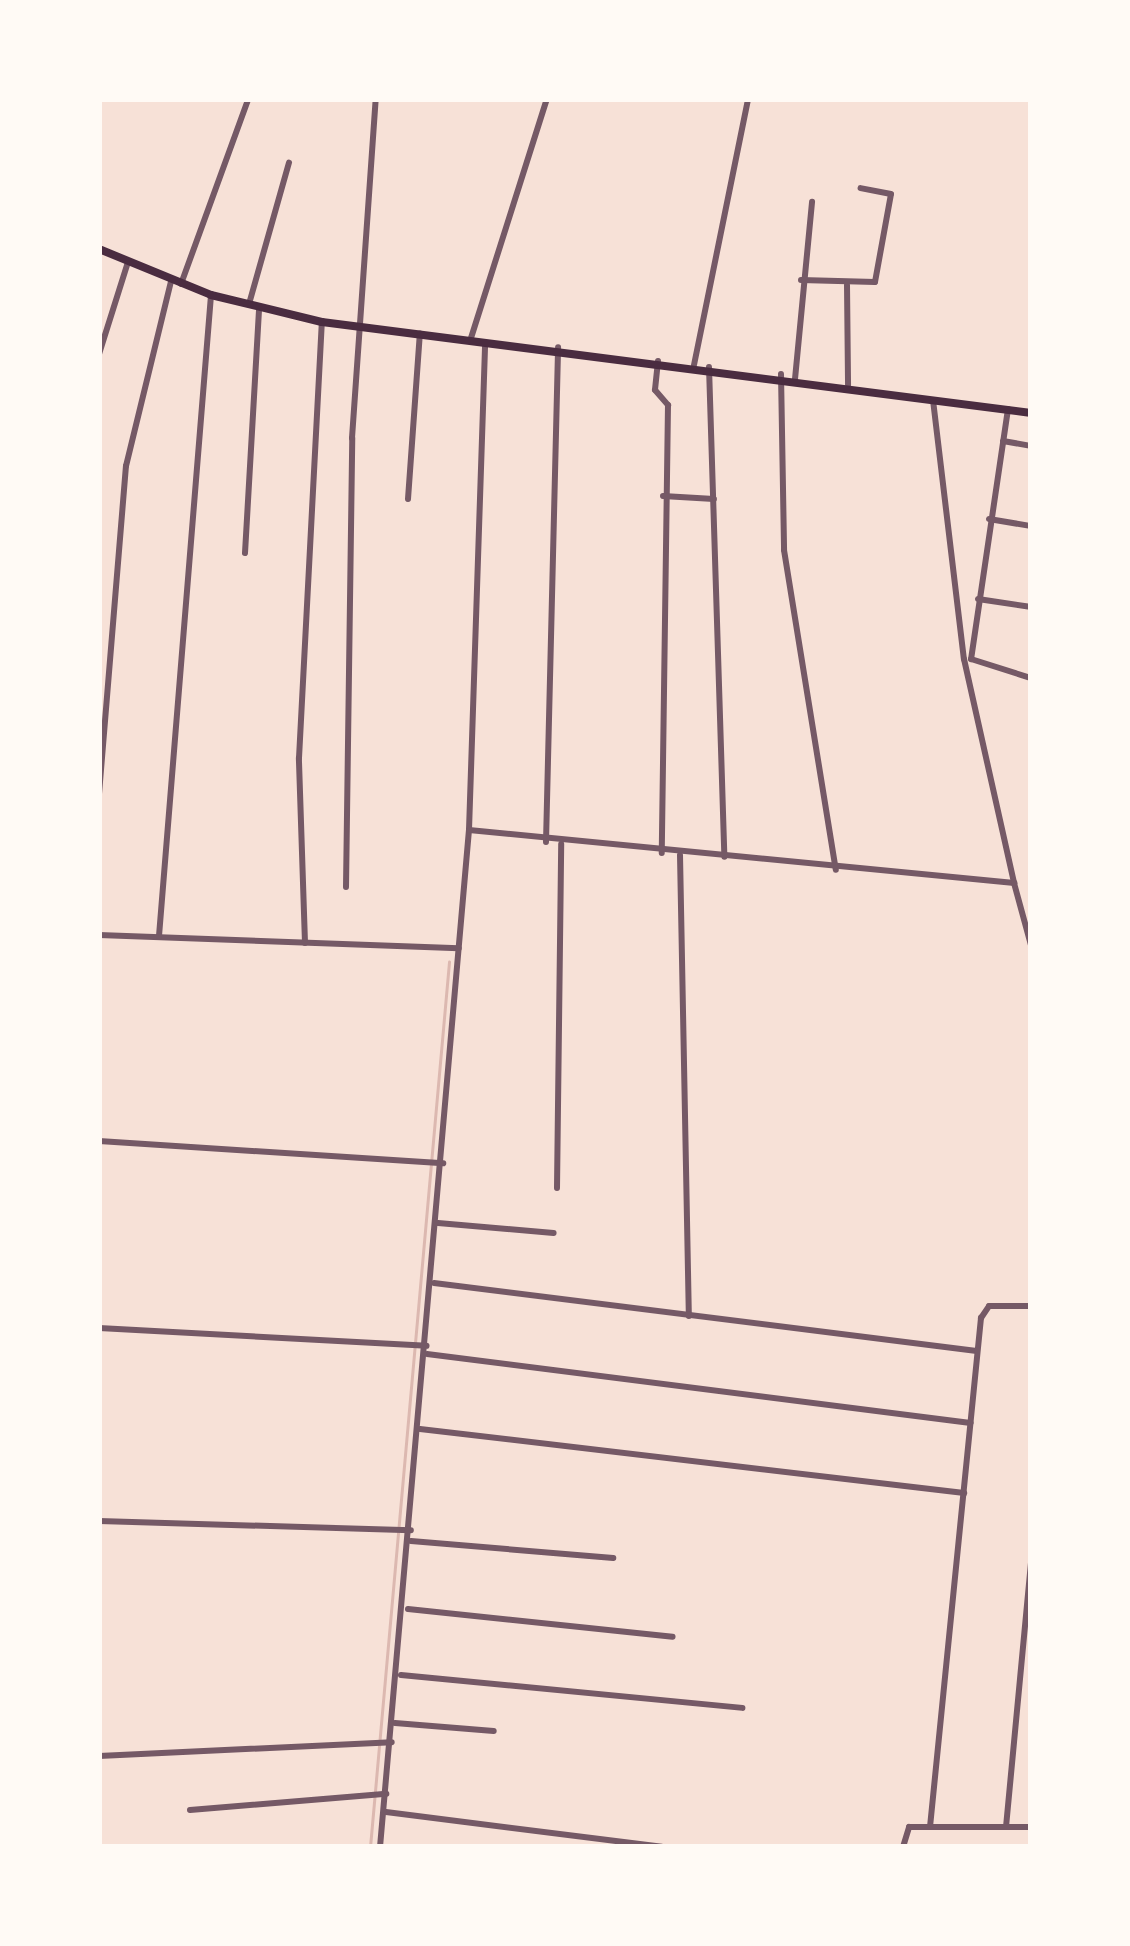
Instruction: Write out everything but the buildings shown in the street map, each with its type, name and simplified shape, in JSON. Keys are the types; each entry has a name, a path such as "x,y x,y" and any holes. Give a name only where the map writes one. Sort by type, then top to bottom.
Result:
{"main road":[{"path":"99,249 253,309 322,322 781,374 1031,413"}],"street":[{"path":"346,887 362,327 376,99"},
{"path":"471,338 547,99"},
{"path":"694,365 748,99"},
{"path":"182,284 248,100"},
{"path":"245,553 253,309 289,163"},
{"path":"801,280 847,285 875,282 891,194 861,188"},
{"path":"795,379 812,202"},
{"path":"99,354 128,262"},
{"path":"99,794 121,500 171,280"},
{"path":"847,285 848,385"},
{"path":"159,936 211,295"},
{"path":"305,943 299,758 322,322"},
{"path":"408,499 420,333"},
{"path":"380,1847 384,1812 380,1795 395,1723 408,1609 469,830 485,339"},
{"path":"546,842 558,347"},
{"path":"658,361 655,390 668,405 663,496 662,853"},
{"path":"709,367 724,857"},
{"path":"781,374 784,550 836,870"},
{"path":"933,397 964,659 1031,945"},
{"path":"1008,409 972,662 1031,678"},
{"path":"1003,441 1031,446"},
{"path":"663,496 715,499"},
{"path":"989,520 1031,526"},
{"path":"978,599 1031,607"},
{"path":"469,830 561,844 1014,884"},
{"path":"557,1188 561,844"},
{"path":"680,855 689,1316"},
{"path":"1021,892 1031,893"},
{"path":"99,935 459,948"},
{"path":"99,1141 444,1163"},
{"path":"438,1223 554,1233"},
{"path":"434,1283 977,1351"},
{"path":"930,1827 985,1308 1031,1306"},
{"path":"99,1328 395,1344 971,1423"},
{"path":"419,1429 964,1493"},
{"path":"99,1521 411,1530"},
{"path":"411,1541 614,1558"},
{"path":"1006,1827 1031,1561"},
{"path":"408,1609 673,1636"},
{"path":"401,1676 742,1708"},
{"path":"395,1723 494,1731"},
{"path":"99,1756 391,1742"},
{"path":"190,1810 380,1795"},
{"path":"384,1812 662,1847"},
{"path":"903,1847 905,1829 1031,1827"}],"waterway":[{"path":"370,1847 449,962"}]}
